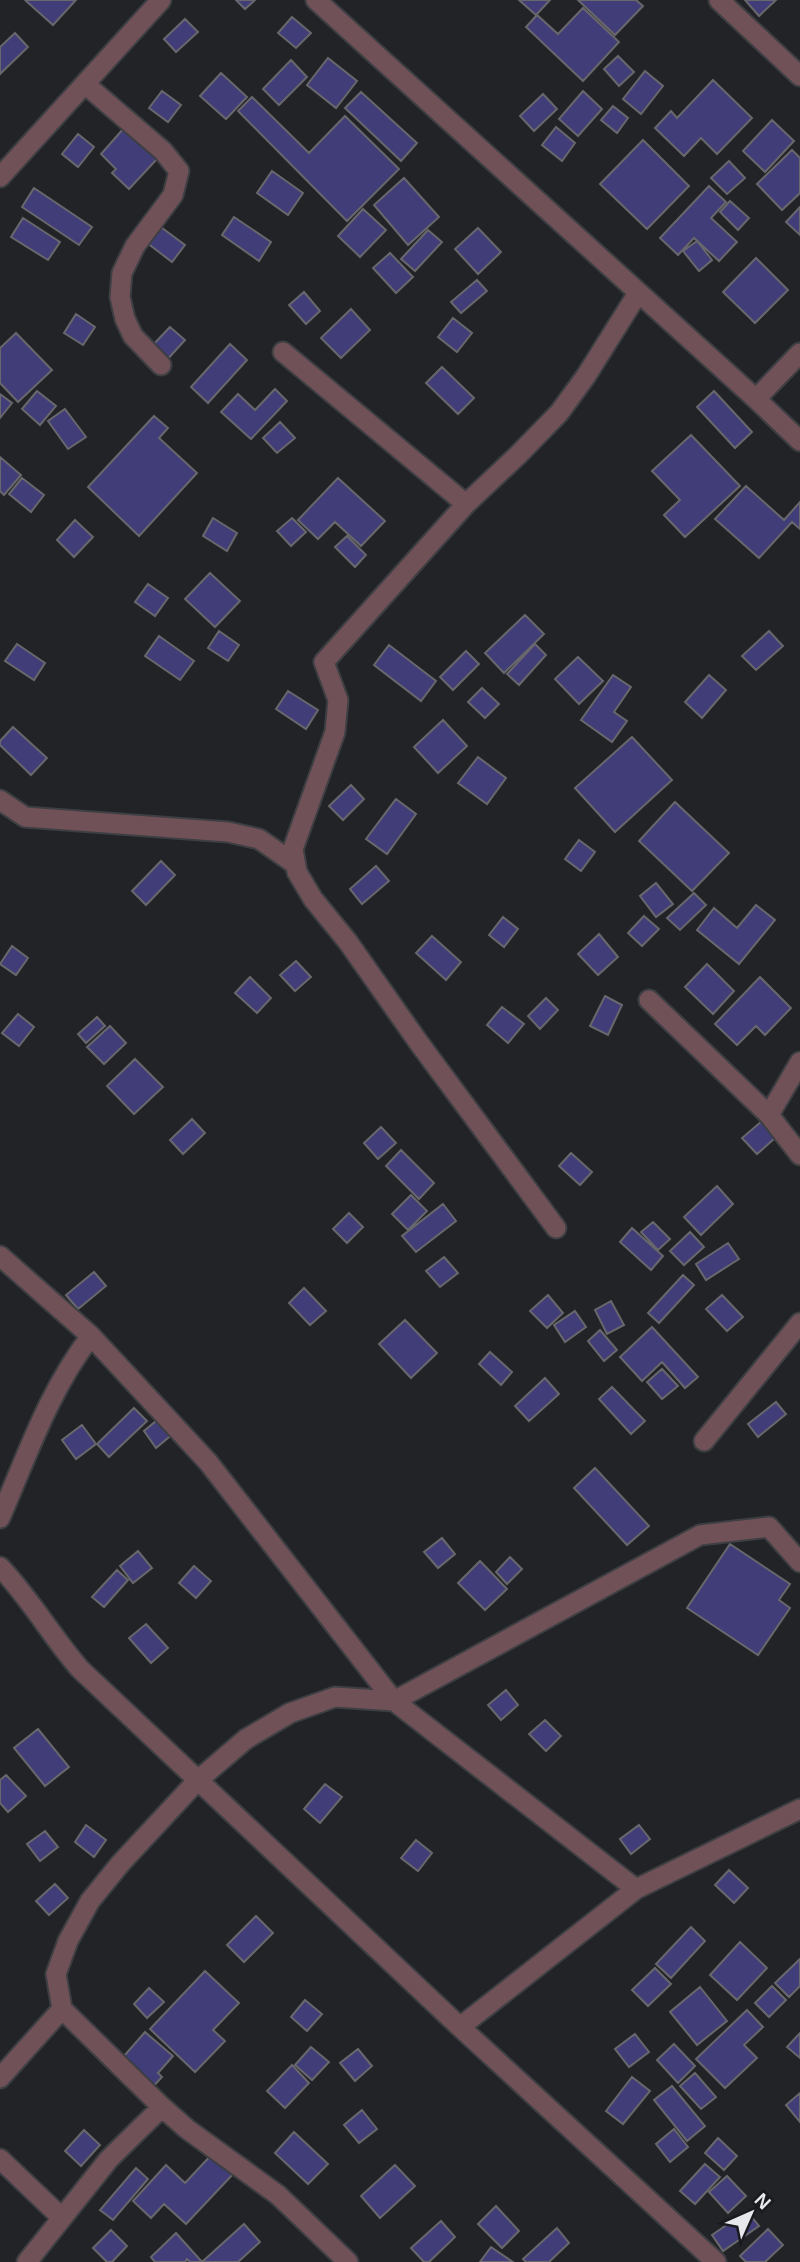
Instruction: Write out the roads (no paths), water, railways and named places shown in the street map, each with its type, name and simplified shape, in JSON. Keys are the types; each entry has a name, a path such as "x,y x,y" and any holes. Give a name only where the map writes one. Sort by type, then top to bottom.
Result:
{"street":[{"path":"0,177 161,0"},
{"path":"316,0 800,441"},
{"path":"719,0 800,76"},
{"path":"85,84 163,151 179,171 173,195 135,246 122,273 120,297 125,319 133,336 161,365"},
{"path":"556,1228 348,942 313,900 297,872 293,849 335,732 338,700 324,662 466,504 559,413 586,376 638,293"},
{"path":"283,352 466,504"},
{"path":"756,399 800,353"},
{"path":"0,800 25,817 228,832 249,836 259,839 295,864"},
{"path":"649,1000 769,1115 800,1155"},
{"path":"769,1115 800,1062"},
{"path":"0,1255 91,1336 208,1462 394,1702 636,1889"},
{"path":"704,1441 800,1323"},
{"path":"0,1518 55,1390 72,1360 91,1336"},
{"path":"348,2262 278,2195 187,2129 162,2107 62,2009 56,1974 68,1941 90,1902 120,1864 197,1781 246,1739 290,1713 334,1697 394,1702 700,1535 769,1527 800,1562"},
{"path":"0,1567 80,1670 460,2027 716,2262"},
{"path":"460,2027 636,1889 800,1810"},
{"path":"0,2078 62,2009"},
{"path":"27,2262 109,2159 162,2107"},
{"path":"0,2159 62,2218"}]}
